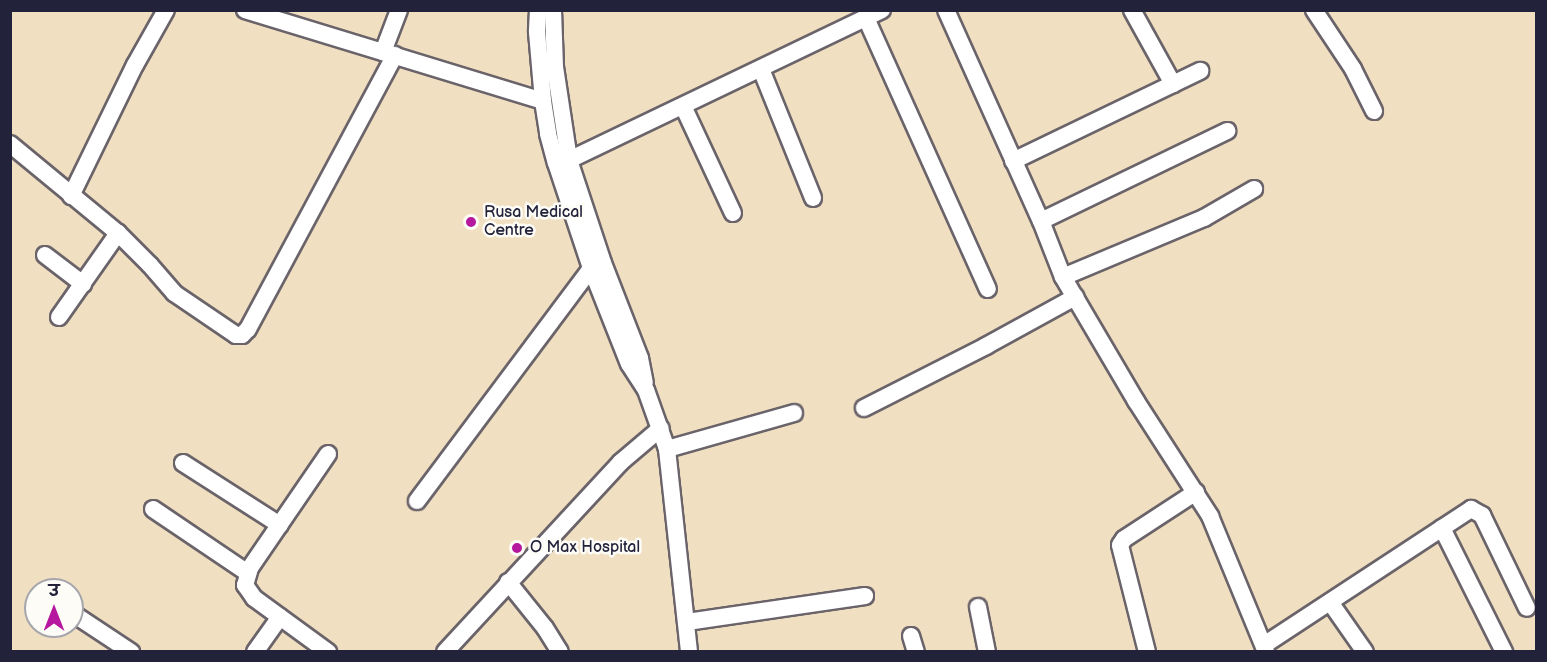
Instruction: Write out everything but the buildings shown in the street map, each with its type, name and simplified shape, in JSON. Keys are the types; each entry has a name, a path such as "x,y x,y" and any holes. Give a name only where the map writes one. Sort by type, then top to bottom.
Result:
{"street":[{"path":"70,196 135,65 166,10"},
{"path":"245,10 543,101"},
{"path":"10,144 70,196 118,233 182,300 236,334 242,335 248,329 389,54 399,10"},
{"path":"537,10 543,101 548,134 591,268 629,364 645,390 661,428 667,449 689,651"},
{"path":"553,10 555,67 569,160 603,263 640,358 645,390"},
{"path":"946,10 1041,221 1063,277 1136,401 1210,516 1265,648 1471,509 1479,512 1527,608"},
{"path":"1132,10 1173,84"},
{"path":"1314,10 1360,81 1374,111"},
{"path":"569,160 875,13 988,289"},
{"path":"761,69 813,198"},
{"path":"1013,160 1200,71"},
{"path":"683,106 733,213"},
{"path":"1041,221 1227,131"},
{"path":"1063,277 1204,218 1254,189"},
{"path":"59,317 118,233"},
{"path":"45,255 83,284"},
{"path":"417,501 591,268"},
{"path":"864,408 986,346 1075,297"},
{"path":"667,449 794,413"},
{"path":"445,651 621,462 661,428"},
{"path":"328,454 279,525 245,580 246,590 328,651"},
{"path":"183,463 279,525"},
{"path":"1143,651 1120,545 1124,540 1196,492"},
{"path":"153,509 248,573"},
{"path":"1442,528 1504,651"},
{"path":"507,582 561,651"},
{"path":"687,622 865,596"},
{"path":"1330,602 1365,651"},
{"path":"978,607 987,651"},
{"path":"255,651 280,617"},
{"path":"84,621 131,651"}],"place":[{"name":"Rusa Medical Centre","path":"471,222"},
{"name":"O Max Hospital","path":"517,548"}]}
